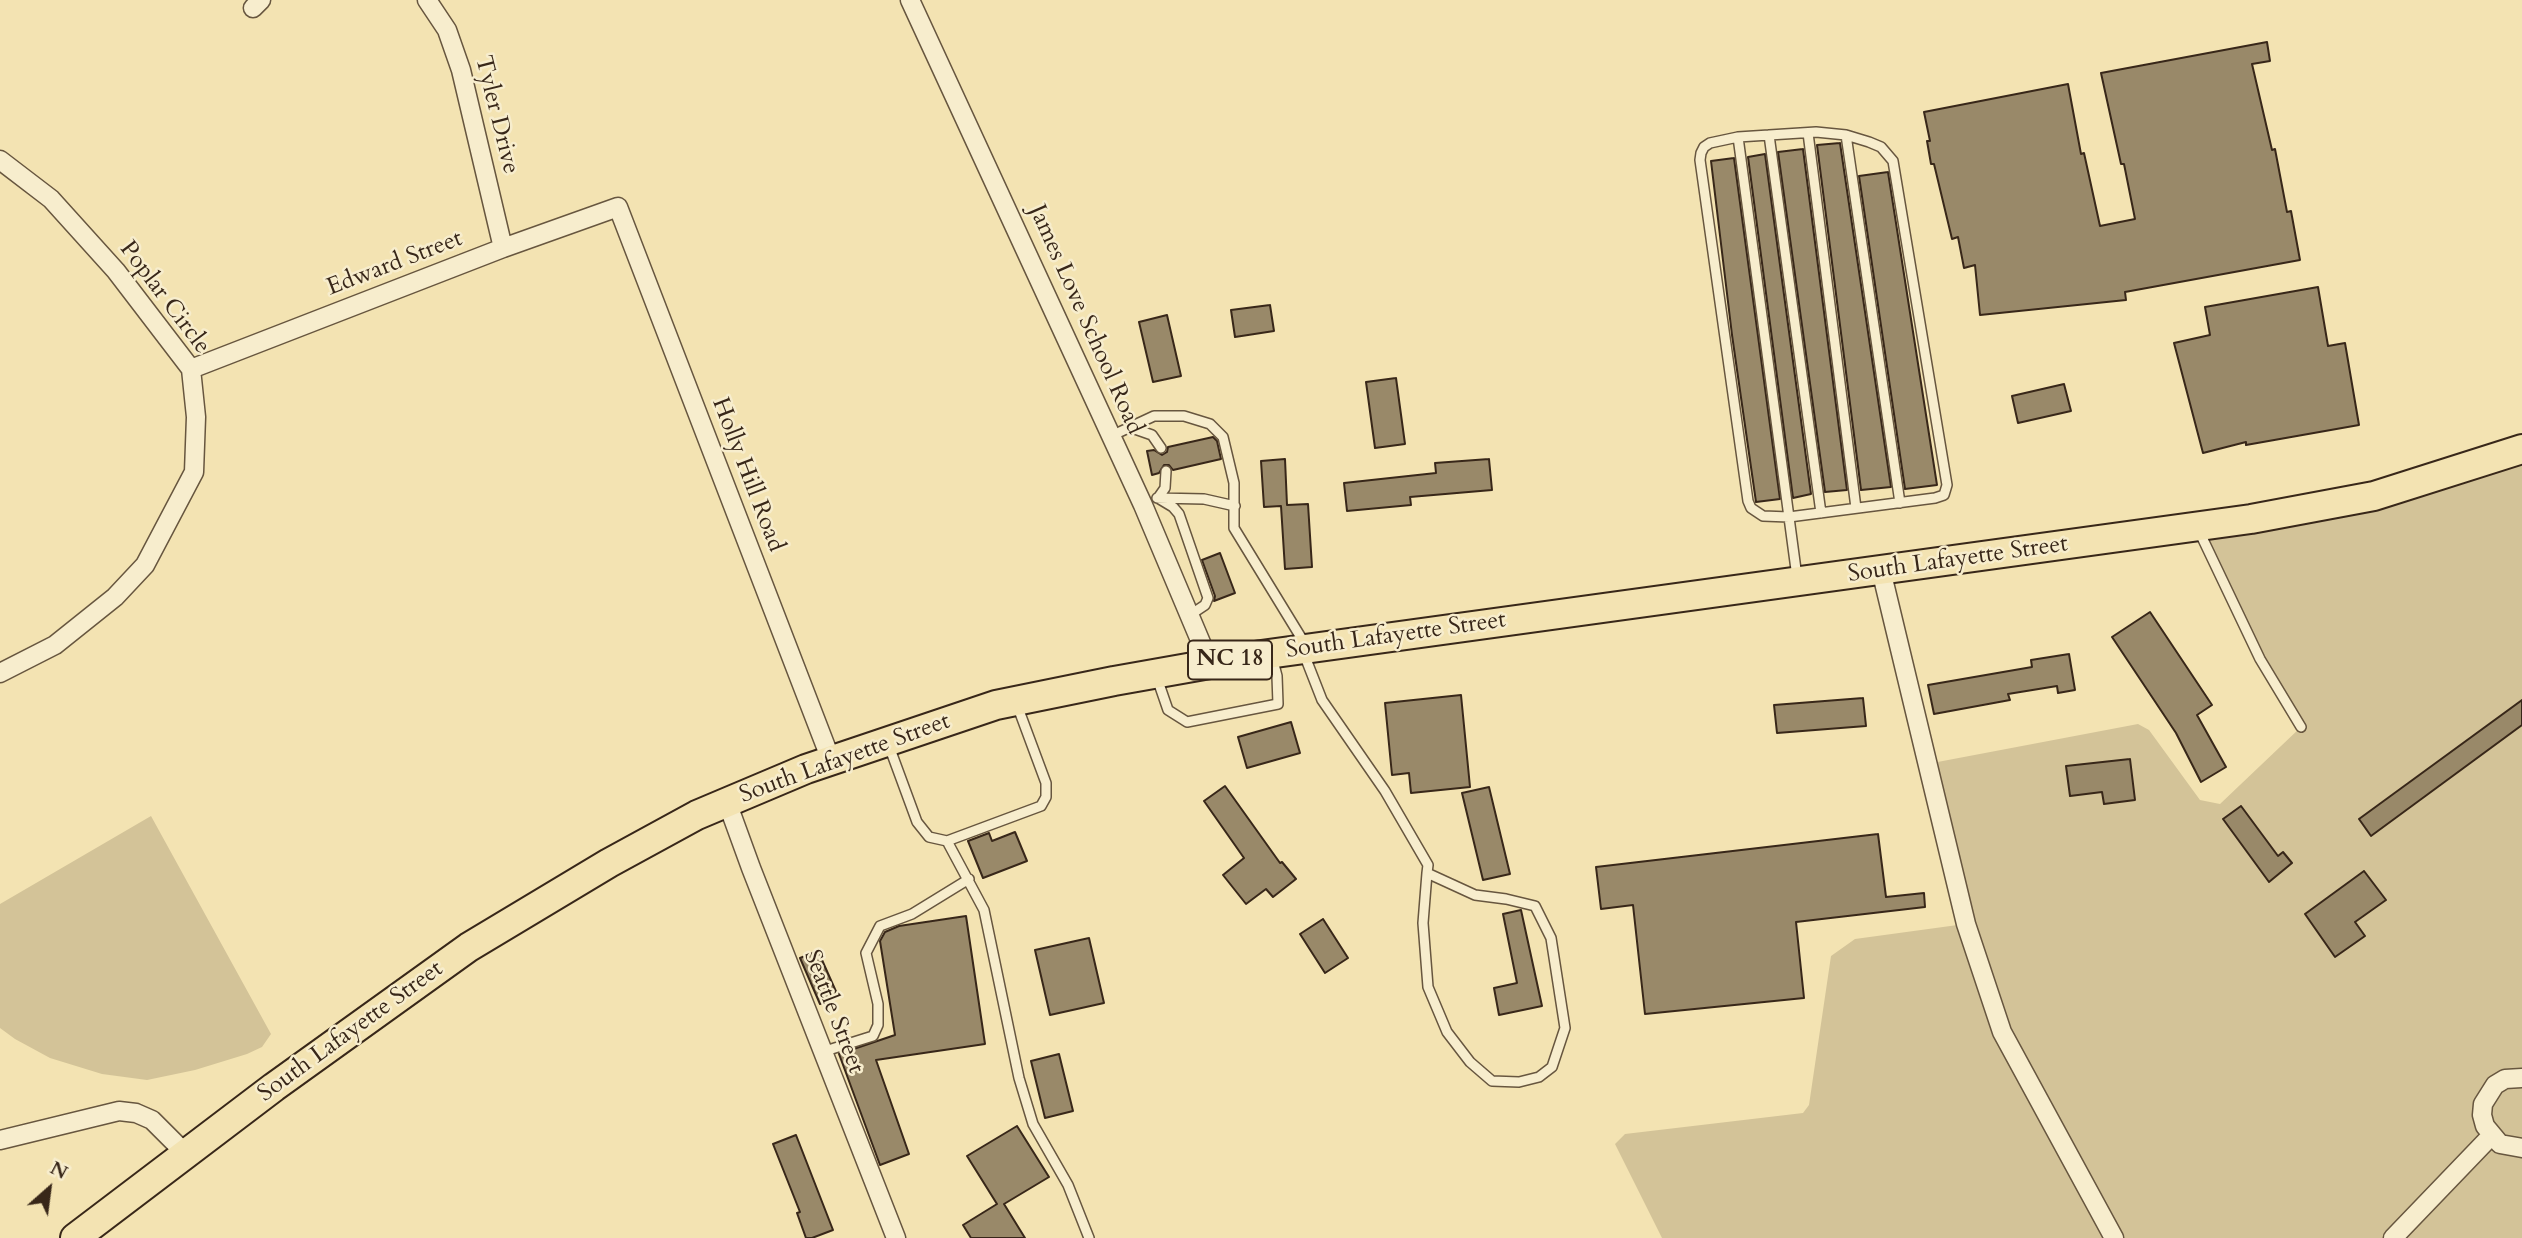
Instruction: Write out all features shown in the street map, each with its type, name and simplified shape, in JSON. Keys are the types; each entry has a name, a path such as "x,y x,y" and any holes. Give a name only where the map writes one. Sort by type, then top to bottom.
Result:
{"main road":[{"name":"South Lafayette Street","path":"75,1238 274,1087 470,947 620,857 697,815 727,802 831,760 996,705 1271,653 2196,527 2374,496 2522,449"}],"street":[{"name":"Tyler Drive","path":"427,0 447,30 461,70 503,248"},
{"name":"James Love School Road","path":"910,0 1111,436 1150,501 1210,664"},
{"name":"Poplar Circle","path":"0,160 51,199 116,271 191,369 196,417 194,472 145,565 115,597 55,645 0,673"},
{"name":"Edward Street","path":"191,369 503,248 618,208"},
{"name":"Holly Hill Road","path":"618,208 831,760"},
{"path":"1881,570 1966,924 2002,1032 2113,1238"},
{"name":"Seattle Street","path":"727,802 896,1238"},
{"path":"2522,1078 2505,1079 2496,1085 2488,1093 2482,1115 2491,1136 2500,1144 2522,1148"},
{"path":"0,1140 119,1111 152,1119 186,1154"},
{"path":"2393,1238 2491,1136"}],"lane":[{"path":"1808,133 1856,508"},
{"path":"1808,133 1846,135 1881,147 1893,161 1947,485 1944,495 1935,499 1789,517 1763,516 1751,508 1748,501 1700,160 1704,147 1738,137 1808,133"},
{"path":"1769,135 1822,513"},
{"path":"1846,135 1900,503"},
{"path":"1738,137 1798,582"},
{"path":"1111,436 1154,416 1184,415 1210,424 1223,437 1234,483 1234,528 1305,649 1322,700 1385,791 1428,865 1427,873 1423,923 1428,987 1447,1032 1470,1062 1492,1080 1520,1082 1539,1077 1552,1067 1565,1028 1550,938 1535,906 1475,895 1427,873"},
{"path":"1132,428 1152,435 1161,448"},
{"path":"1150,501 1165,488 1166,471"},
{"path":"1150,501 1204,499 1235,506"},
{"path":"1150,501 1173,507 1179,514 1208,598 1205,605 1190,615"},
{"path":"2196,527 2260,659 2301,727"},
{"path":"1156,673 1168,710 1187,722 1278,704 1277,676 1271,653"},
{"path":"887,742 917,822 929,837 947,841 1041,806 1046,797 1046,783 1015,701"},
{"path":"947,841 984,909 1019,1078 1033,1124 1068,1185 1089,1238"},
{"path":"822,1052 873,1036 878,1025 878,1004 866,953 880,926 912,914 969,879"}],"shaded area":[{"path":"2522,449 2522,1238 1662,1238 1615,1144 1625,1134 1803,1113 1809,1105 1831,956 1855,939 1965,924 1927,764 2138,724 2149,730 2200,800 2220,804 2301,727 2260,659 2197,527"},
{"path":"151,816 271,1034 262,1047 247,1054 195,1070 147,1080 102,1074 50,1058 0,1028 0,904"}],"building":[{"path":"2267,42 2270,61 2252,64 2272,150 2275,149 2287,212 2291,211 2300,260 2125,292 2126,300 1980,315 1975,265 1964,268 1958,237 1952,239 1934,164 1931,164 1924,112 2068,84 2081,154 2084,153 2100,226 2135,219 2101,73"},
{"path":"1840,143 1891,487 1861,490 1817,145"},
{"path":"1803,149 1847,490 1825,492 1778,152"},
{"path":"1765,154 1811,494 1793,498 1748,157"},
{"path":"1734,158 1780,499 1756,502 1711,161"},
{"path":"1888,172 1937,485 1905,489 1859,176"},
{"path":"2318,287 2328,346 2345,343 2359,425 2246,445 2246,442 2203,453 2174,343 2210,335 2205,307"},
{"path":"1270,305 1274,331 1235,337 1231,310"},
{"path":"1167,315 1181,376 1153,382 1139,322"},
{"path":"1396,378 1405,444 1375,448 1366,382"},
{"path":"2064,384 2071,411 2018,423 2012,396"},
{"path":"1213,437 1217,441 1221,459 1173,470 1169,465 1164,465 1159,473 1152,475 1147,451 1154,450 1162,455 1167,452 1168,447"},
{"path":"1285,459 1287,505 1308,504 1312,567 1285,569 1281,506 1264,507 1261,461"},
{"path":"1489,459 1492,490 1410,497 1411,505 1347,511 1344,483 1436,473 1435,463"},
{"path":"1220,553 1235,593 1214,601 1215,596 1202,560"},
{"path":"2150,612 2212,705 2197,715 2226,767 2201,782 2176,733 2112,637"},
{"path":"2069,654 2075,690 2058,693 2057,686 2008,694 2010,700 1934,714 1928,685 2032,667 2031,660"},
{"path":"1461,695 1470,787 1411,793 1409,773 1392,775 1385,703"},
{"path":"1863,698 1866,726 1777,733 1774,705"},
{"path":"2522,700 2522,725 2371,836 2359,819"},
{"path":"1291,722 1300,753 1247,768 1238,737"},
{"path":"2130,759 2135,800 2104,804 2102,792 2070,796 2066,766"},
{"path":"1225,786 1280,863 1282,862 1296,879 1273,897 1266,889 1246,904 1223,875 1244,858 1204,801"},
{"path":"1489,787 1510,874 1483,880 1462,793"},
{"path":"2241,806 2278,856 2283,852 2292,863 2269,882 2223,819"},
{"path":"1015,832 1027,861 983,878 968,841 989,833 992,841"},
{"path":"1878,834 1886,897 1924,893 1925,907 1796,922 1804,998 1645,1014 1633,905 1601,909 1596,867"},
{"path":"2364,871 2386,900 2355,922 2365,936 2335,957 2305,914"},
{"path":"1521,910 1542,1006 1499,1015 1494,988 1517,983 1503,914"},
{"path":"966,916 985,1044 876,1060 909,1154 880,1165 839,1054 895,1035 880,941 885,932 899,926"},
{"path":"1323,919 1348,958 1325,973 1300,934"},
{"path":"1089,938 1104,1003 1050,1015 1035,950"},
{"path":"818,951 838,996 820,1004 800,958"},
{"path":"1059,1054 1073,1111 1045,1118 1031,1061"},
{"path":"1017,1126 1049,1177 1004,1204 1025,1238 971,1238 963,1225 997,1204 967,1156"},
{"path":"796,1135 833,1230 812,1238 806,1238 797,1213 800,1212 773,1144"}]}
